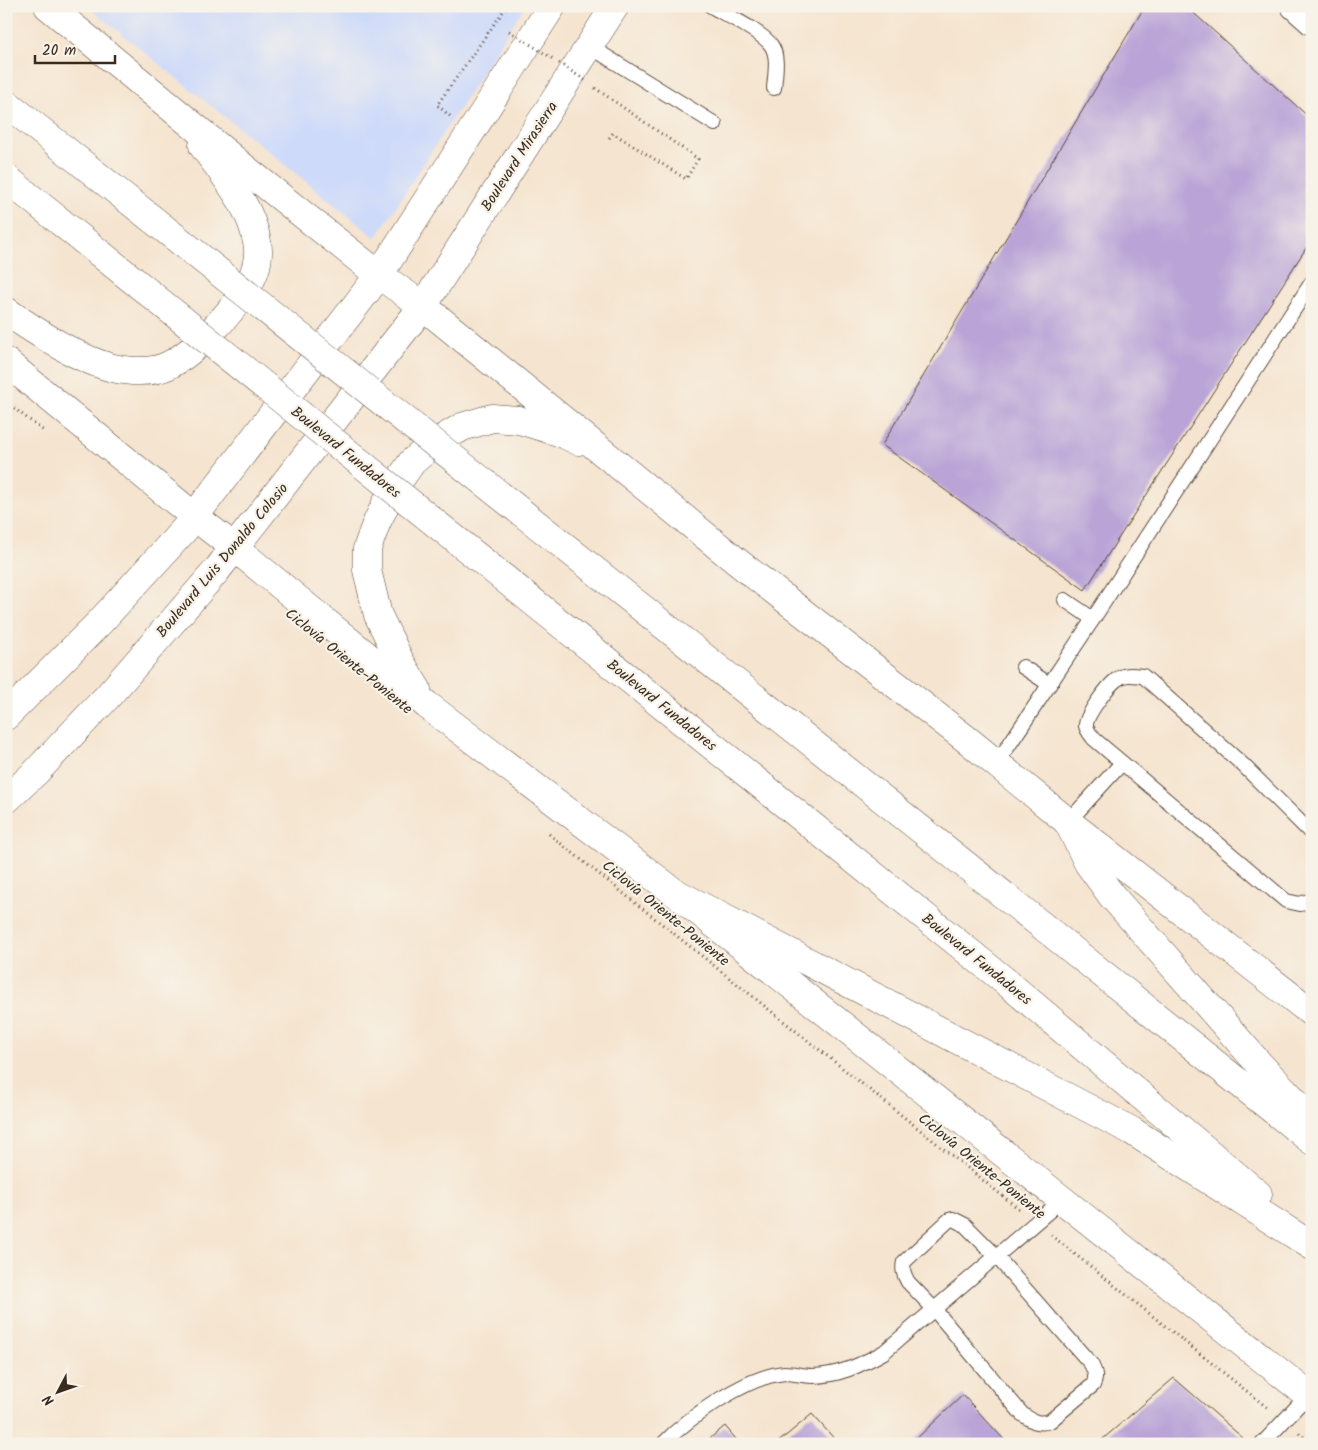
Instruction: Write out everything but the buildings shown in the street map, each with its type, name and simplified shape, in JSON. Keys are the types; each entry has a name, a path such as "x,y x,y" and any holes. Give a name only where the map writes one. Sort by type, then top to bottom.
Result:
{"main road":[{"path":"48,6 378,275 423,306 740,564 997,763 1068,822 1312,1013"},
{"path":"6,716 100,622 195,517 378,275 552,6"},
{"name":"Boulevard Mirasierra","path":"423,306 615,6"},
{"path":"6,103 1312,1140"},
{"path":"6,311 26,325 94,363 122,370 148,371 167,366 185,356 211,332 232,308 250,282 258,260 257,242 250,218 231,185 184,118"},
{"name":"Boulevard Fundadores","path":"6,178 1005,981 1312,1239"},
{"name":"Boulevard Luis Donaldo Colosio","path":"6,800 36,772 108,696 236,548 423,306"},
{"path":"6,362 427,706 674,892 1310,1396"},
{"path":"427,706 400,661 378,615 367,570 367,549 376,524 392,491 412,462 432,445 462,427 492,418 519,420 561,433 605,453"},
{"path":"1068,822 1088,863 1108,890 1260,1065 1312,1119"},
{"path":"674,892 1132,1131 1312,1246"}],"street":[{"path":"1294,6 1312,22"}],"lane":[{"path":"711,6 761,36 772,45 775,56 774,88"},
{"path":"590,46 715,124"},
{"path":"997,763 1312,282"},
{"path":"1065,600 1093,619"},
{"path":"1023,667 1049,684"},
{"path":"1312,834 1243,765 1143,676 1126,675 1117,679 1102,695 1087,720 1086,725 1089,732 1122,763 1286,901 1300,904 1312,900"},
{"path":"1068,822 1122,763"},
{"path":"663,1444 698,1412 754,1381 785,1373 812,1376 836,1374 862,1365 884,1352 1062,1200"},
{"path":"953,1219 965,1225 996,1256 1090,1364 1096,1379 1093,1385 1050,1421 1042,1424 1033,1422 1022,1414 934,1309 908,1282 902,1269 904,1262 949,1220 953,1219"},
{"path":"1262,1444 1283,1420 1310,1396"}],"path":[{"path":"452,117 437,105 507,6"},
{"path":"504,38 509,30 555,60"},
{"path":"559,63 698,159 686,179 613,133 607,141"},
{"path":"6,402 50,437"},
{"name":"Ciclovía Oriente-Poniente","path":"544,831 1312,1444"}],"shaded area":[{"path":"87,6 525,6 376,238"}]}
